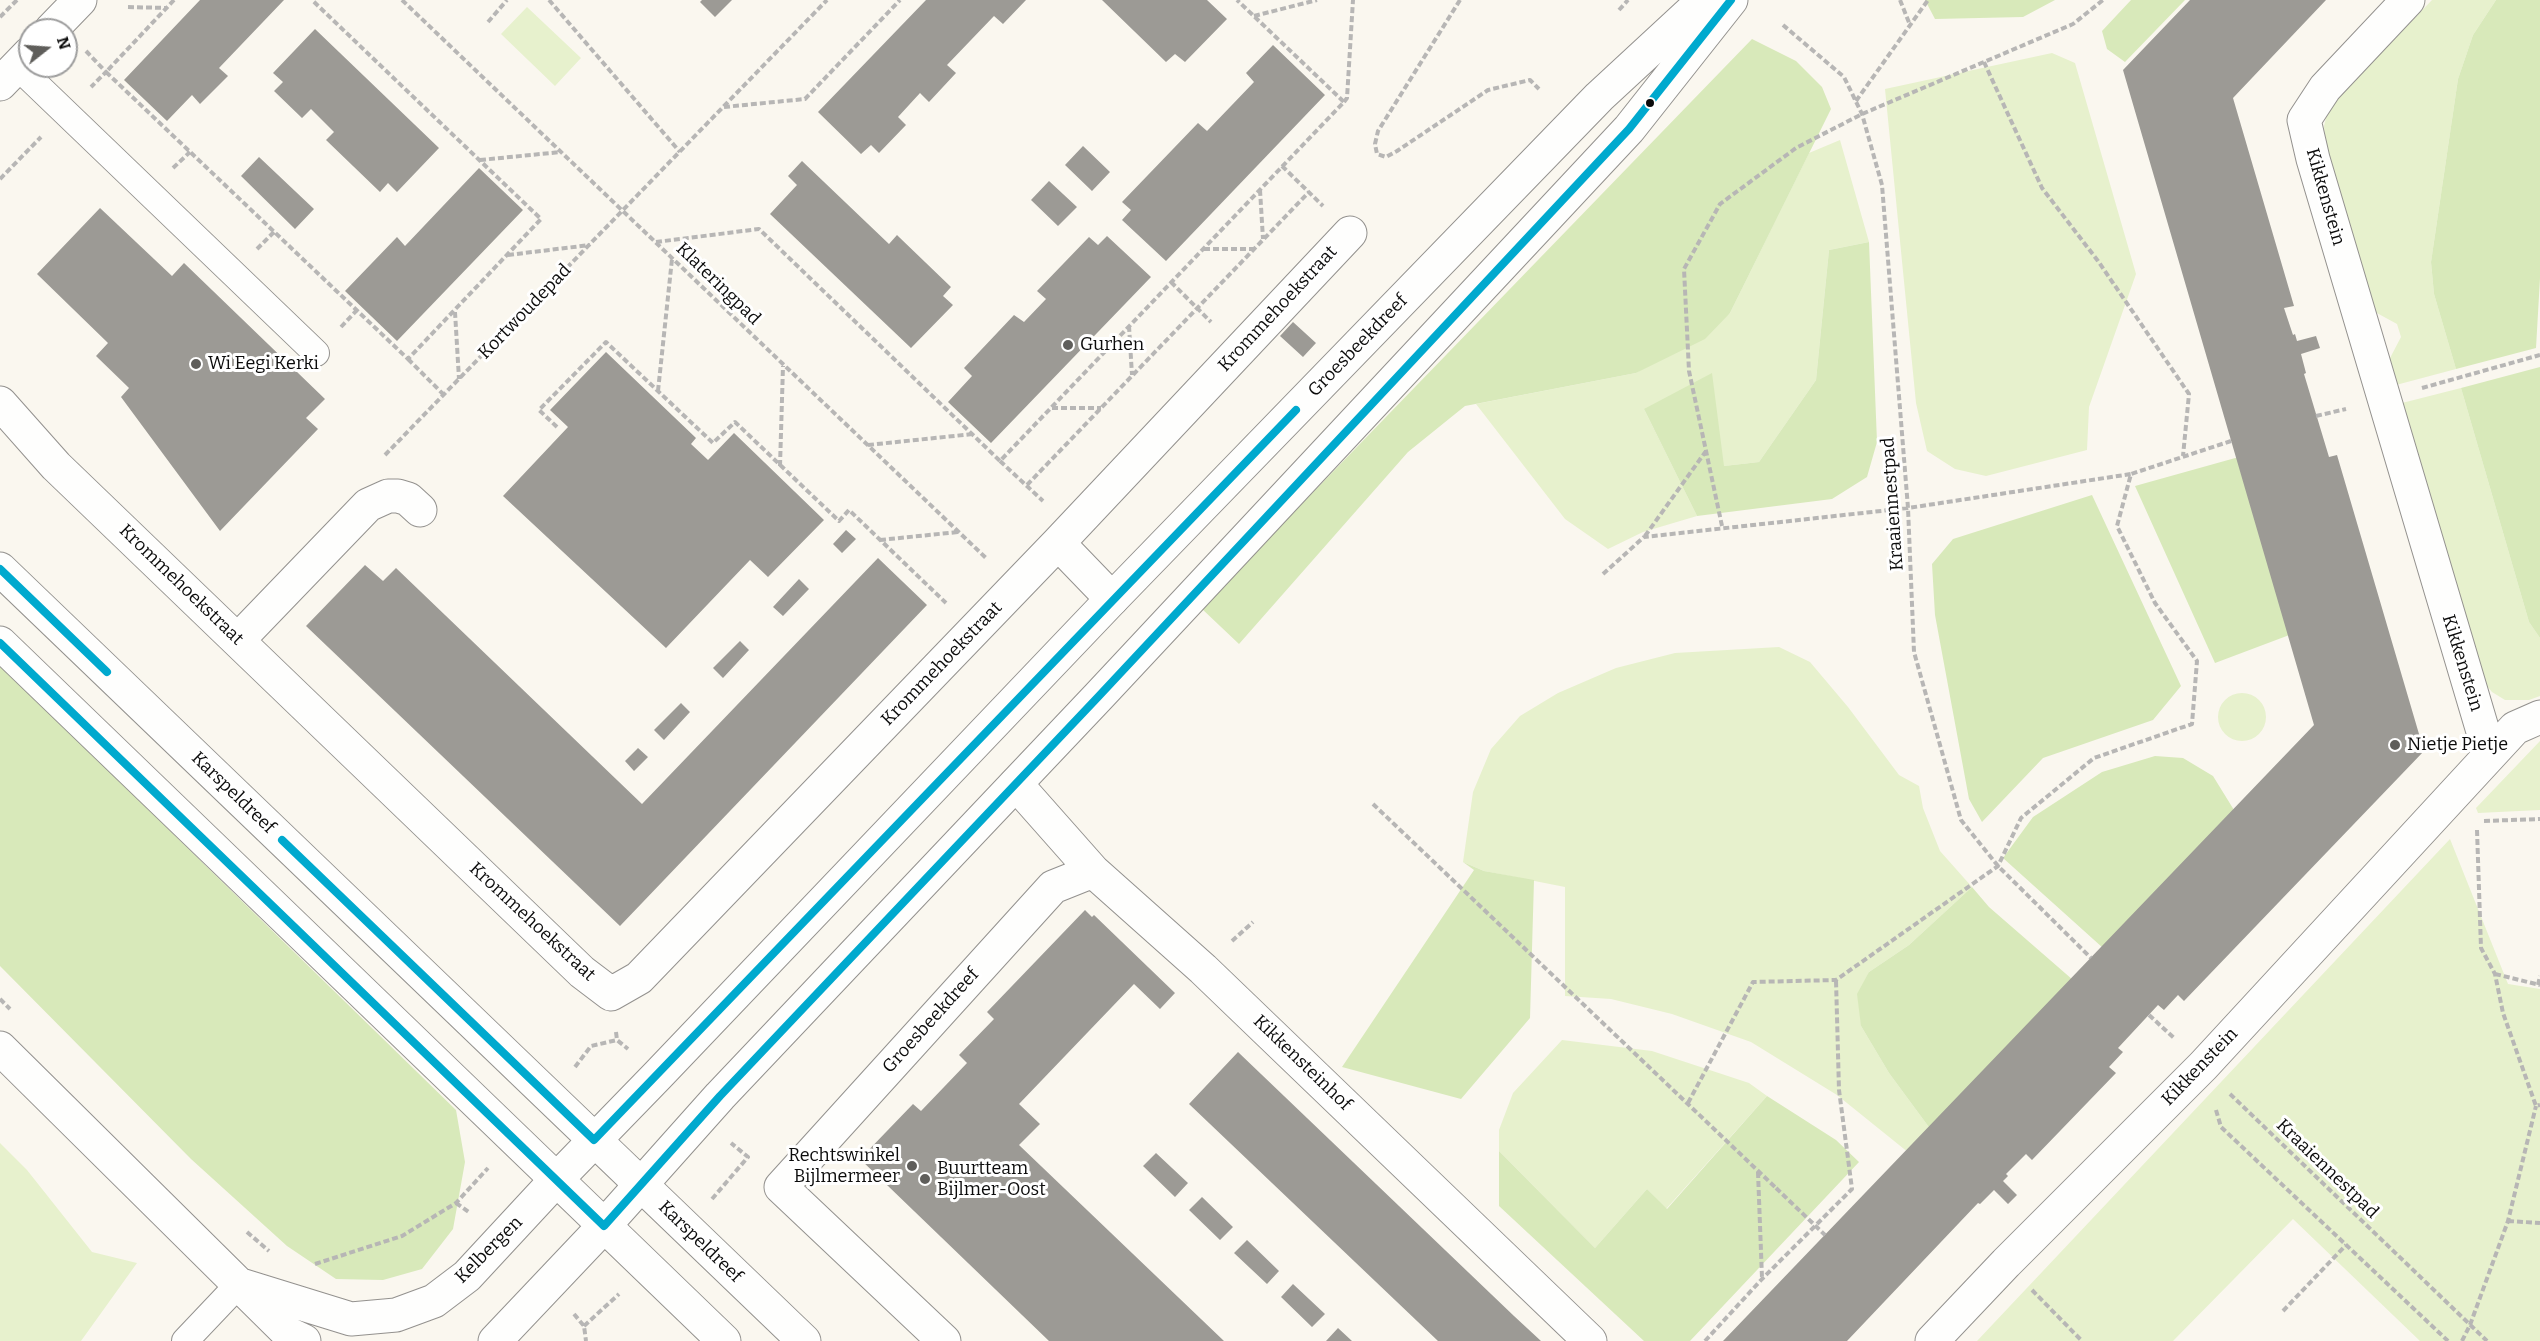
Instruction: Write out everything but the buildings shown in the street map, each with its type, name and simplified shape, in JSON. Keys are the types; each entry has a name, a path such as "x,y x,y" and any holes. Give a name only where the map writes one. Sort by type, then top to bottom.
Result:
{"street":[{"path":"63,18 80,0"},
{"name":"Groesbeekdreef","path":"594,1140 658,1076 1112,599 1599,97 1704,0"},
{"path":"495,1341 604,1226 700,1117 1016,784 1629,129 1731,0"},
{"name":"Kikkenstein","path":"1932,1341 2006,1263 2203,1066 2490,755 2313,159 2304,120 2325,88 2408,0"},
{"name":"Krommehoekstraat","path":"0,403 56,466 573,964 611,994 639,978 1065,536 1350,233"},
{"path":"238,640 368,505 388,496 398,496 408,499 420,510"},
{"path":"1065,536 1112,599"},
{"name":"Karspeldreef","path":"0,569 804,1341"},
{"path":"0,643 724,1341"},
{"path":"2490,755 2515,728 2540,717"},
{"name":"Kikkensteinhof","path":"1016,784 1093,871 1203,969 1590,1341"},
{"name":"Groesbeekdreef","path":"944,1341 781,1187 1053,887 1093,871"},
{"name":"Kelbergen","path":"0,1048 289,1334 304,1341"},
{"name":"Kelbergen","path":"239,1284 351,1319 396,1315 434,1300 467,1276 594,1140"}],"lane":[{"path":"16,68 316,353"},
{"path":"185,1341 239,1284"}],"path":[{"path":"0,17 17,0"},
{"path":"174,0 106,72 444,394"},
{"path":"312,0 541,219 408,360"},
{"name":"Klateringpad","path":"402,0 1016,587"},
{"path":"488,22 507,0"},
{"path":"549,0 680,152"},
{"name":"Kortwoudepad","path":"378,462 827,0"},
{"path":"723,107 805,99 900,0"},
{"path":"1237,0 1344,102"},
{"path":"1253,16 1317,0"},
{"path":"1000,461 1344,102 1347,98 1353,0"},
{"path":"1460,0 1378,131 1375,144 1377,154 1386,157 1397,151 1488,90 1530,80 1539,89"},
{"path":"1619,10 1628,0"},
{"path":"1900,0 1910,25"},
{"path":"1856,101 1928,0"},
{"path":"1722,526 1689,371 1684,269 1720,204 1796,148 1862,114 2073,24 2103,0"},
{"path":"128,7 167,8"},
{"name":"Kraaiennestpad","path":"1783,25 1844,77 1862,114 1882,185 1908,508 1914,652 1961,820 1998,866 2091,958"},
{"path":"1984,62 2042,188 2098,261 2189,394 2183,456"},
{"path":"0,179 65,113"},
{"path":"480,160 561,152"},
{"path":"1282,166 1350,233"},
{"path":"1260,189 1263,239"},
{"path":"1027,485 1309,192"},
{"path":"656,242 759,229 1027,485 1065,536"},
{"path":"507,255 590,245"},
{"path":"1203,249 1253,249"},
{"path":"658,391 672,258"},
{"path":"1171,282 1240,350"},
{"path":"454,311 459,380"},
{"path":"1129,326 1132,376"},
{"path":"557,427 539,410 606,342 713,443 735,422 839,521 849,510 975,630"},
{"path":"2384,399 2540,355"},
{"path":"780,466 783,365"},
{"path":"1051,408 1101,408"},
{"path":"868,446 973,434"},
{"path":"1644,537 1722,526 1908,508 2131,474 2231,441"},
{"path":"1603,574 1644,537 1706,451"},
{"path":"1688,1103 1753,982 1836,980 1998,866 2022,818 2094,758 2192,724 2197,661 2155,603 2116,526 2131,474"},
{"path":"880,540 958,532"},
{"path":"1373,804 1825,1235"},
{"path":"2462,1341 2508,1221 2538,1106 2503,1013 2495,974 2481,948 2476,821 2540,819"},
{"path":"2495,974 2539,985 2540,976"},
{"path":"1705,1341 1762,1279 1852,1189 1839,1090 1836,980"},
{"path":"0,999 17,1016"},
{"name":"Kraaiennestpad","path":"2149,1015 2487,1341"},
{"path":"2203,1066 2221,1126 2448,1341"},
{"path":"1758,1171 1762,1279"},
{"path":"312,1265 402,1236 456,1203"},
{"path":"2508,1221 2540,1223"},
{"path":"238,1226 273,1254"},
{"path":"2283,1311 2346,1245"},
{"path":"2006,1263 2082,1341"},
{"path":"584,1326 586,1341"}],"green space":[{"path":"1925,0 2055,0 2023,17 1935,19"},
{"path":"2131,0 2185,0 2125,62 2107,49 2102,31"},
{"path":"2432,0 2496,0 2473,35 2458,79 2431,262 2434,294 2456,369 2396,385 2389,360 2401,337 2397,324 2375,312 2325,143 2324,126 2327,114 2336,100"},
{"path":"2496,0 2540,0 2540,278 2536,348 2456,369 2434,294 2431,262 2458,79 2473,35"},
{"path":"527,7 581,58 555,86 501,34"},
{"path":"1752,39 1796,61 1822,87 1831,109 1730,313 1705,339 1636,373 1465,406 1408,452 1239,644 1201,608"},
{"path":"2052,53 2075,63 2136,274 2089,407 2087,450 1986,476 1955,469 1927,451 1916,403 1885,89"},
{"path":"1840,140 1869,242 1829,250 1816,380 1759,462 1724,466 1644,409 1697,516 1643,532 1608,549 1565,519 1476,404 1636,373 1730,313 1809,153"},
{"path":"1869,242 1877,442 1867,477 1832,499 1697,516 1644,409 1712,373 1724,466 1759,462 1816,380 1829,250"},
{"path":"2540,367 2540,638 2529,622 2461,388"},
{"path":"2461,388 2529,622 2540,638 2540,696 2529,700 2505,700 2487,686 2402,403"},
{"path":"2246,455 2300,631 2215,663 2135,486"},
{"path":"2092,495 2181,686 2153,720 2043,758 1982,822 1969,799 1935,615 1932,564 1953,539"},
{"path":"1779,647 1810,662 1848,707 1899,775 1919,786 1923,808 1940,851 1972,887 1909,945 1869,972 1861,1026 1889,1073 1931,1130 1909,1153 1837,1095 1751,1042 1672,1014 1611,999 1565,996 1565,887 1484,871 1463,862 1473,792 1491,749 1520,716 1558,693 1616,668 1675,653"},
{"path":"0,665 456,1110 465,1162 453,1229 422,1269 383,1280 336,1279 287,1246 191,1159 0,966"},
{"path":"2237,693 2247,693 2259,700 2266,712 2266,722 2259,734 2247,741 2237,741 2222,730 2218,722 2218,712 2229,697"},
{"path":"2540,741 2540,810 2478,813 2476,808"},
{"path":"2155,756 2183,758 2213,776 2234,810 2103,948 2003,858 2033,817 2102,772"},
{"path":"2450,839 2508,984 2540,989 2540,1341 2420,1341 2293,1219 2173,1341 1977,1341"},
{"path":"1463,862 1484,871 1534,880 1530,1018 1461,1099 1342,1067 1474,870"},
{"path":"1972,887 1989,907 2073,980 1931,1130 1889,1073 1861,1026 1857,994 1869,972 1909,945"},
{"path":"1562,1040 1652,1051 1749,1083 1767,1096 1666,1209 1647,1189 1595,1248 1499,1151 1499,1130 1513,1093"},
{"path":"1767,1096 1836,1140 1859,1162 1690,1341 1644,1341 1499,1206 1499,1151 1595,1248 1647,1189 1667,1209"},
{"path":"0,1143 27,1170 92,1252 137,1263 81,1341 0,1341"}],"transit line":[{"path":"0,643 604,1226 720,1096 1098,697 1629,129 1731,0"},
{"path":"282,840 594,1140 1296,410"},
{"path":"0,569 107,672"}],"place":[{"name":"Gurhen","path":"1068,345"},
{"name":"Wi Eegi Kerki","path":"196,364"},
{"name":"Nietje Pietje","path":"2395,745"},
{"name":"Rechtswinkel Bijlmermeer","path":"912,1166"},
{"name":"Buurtteam Bijlmer-Oost","path":"925,1179"}]}
